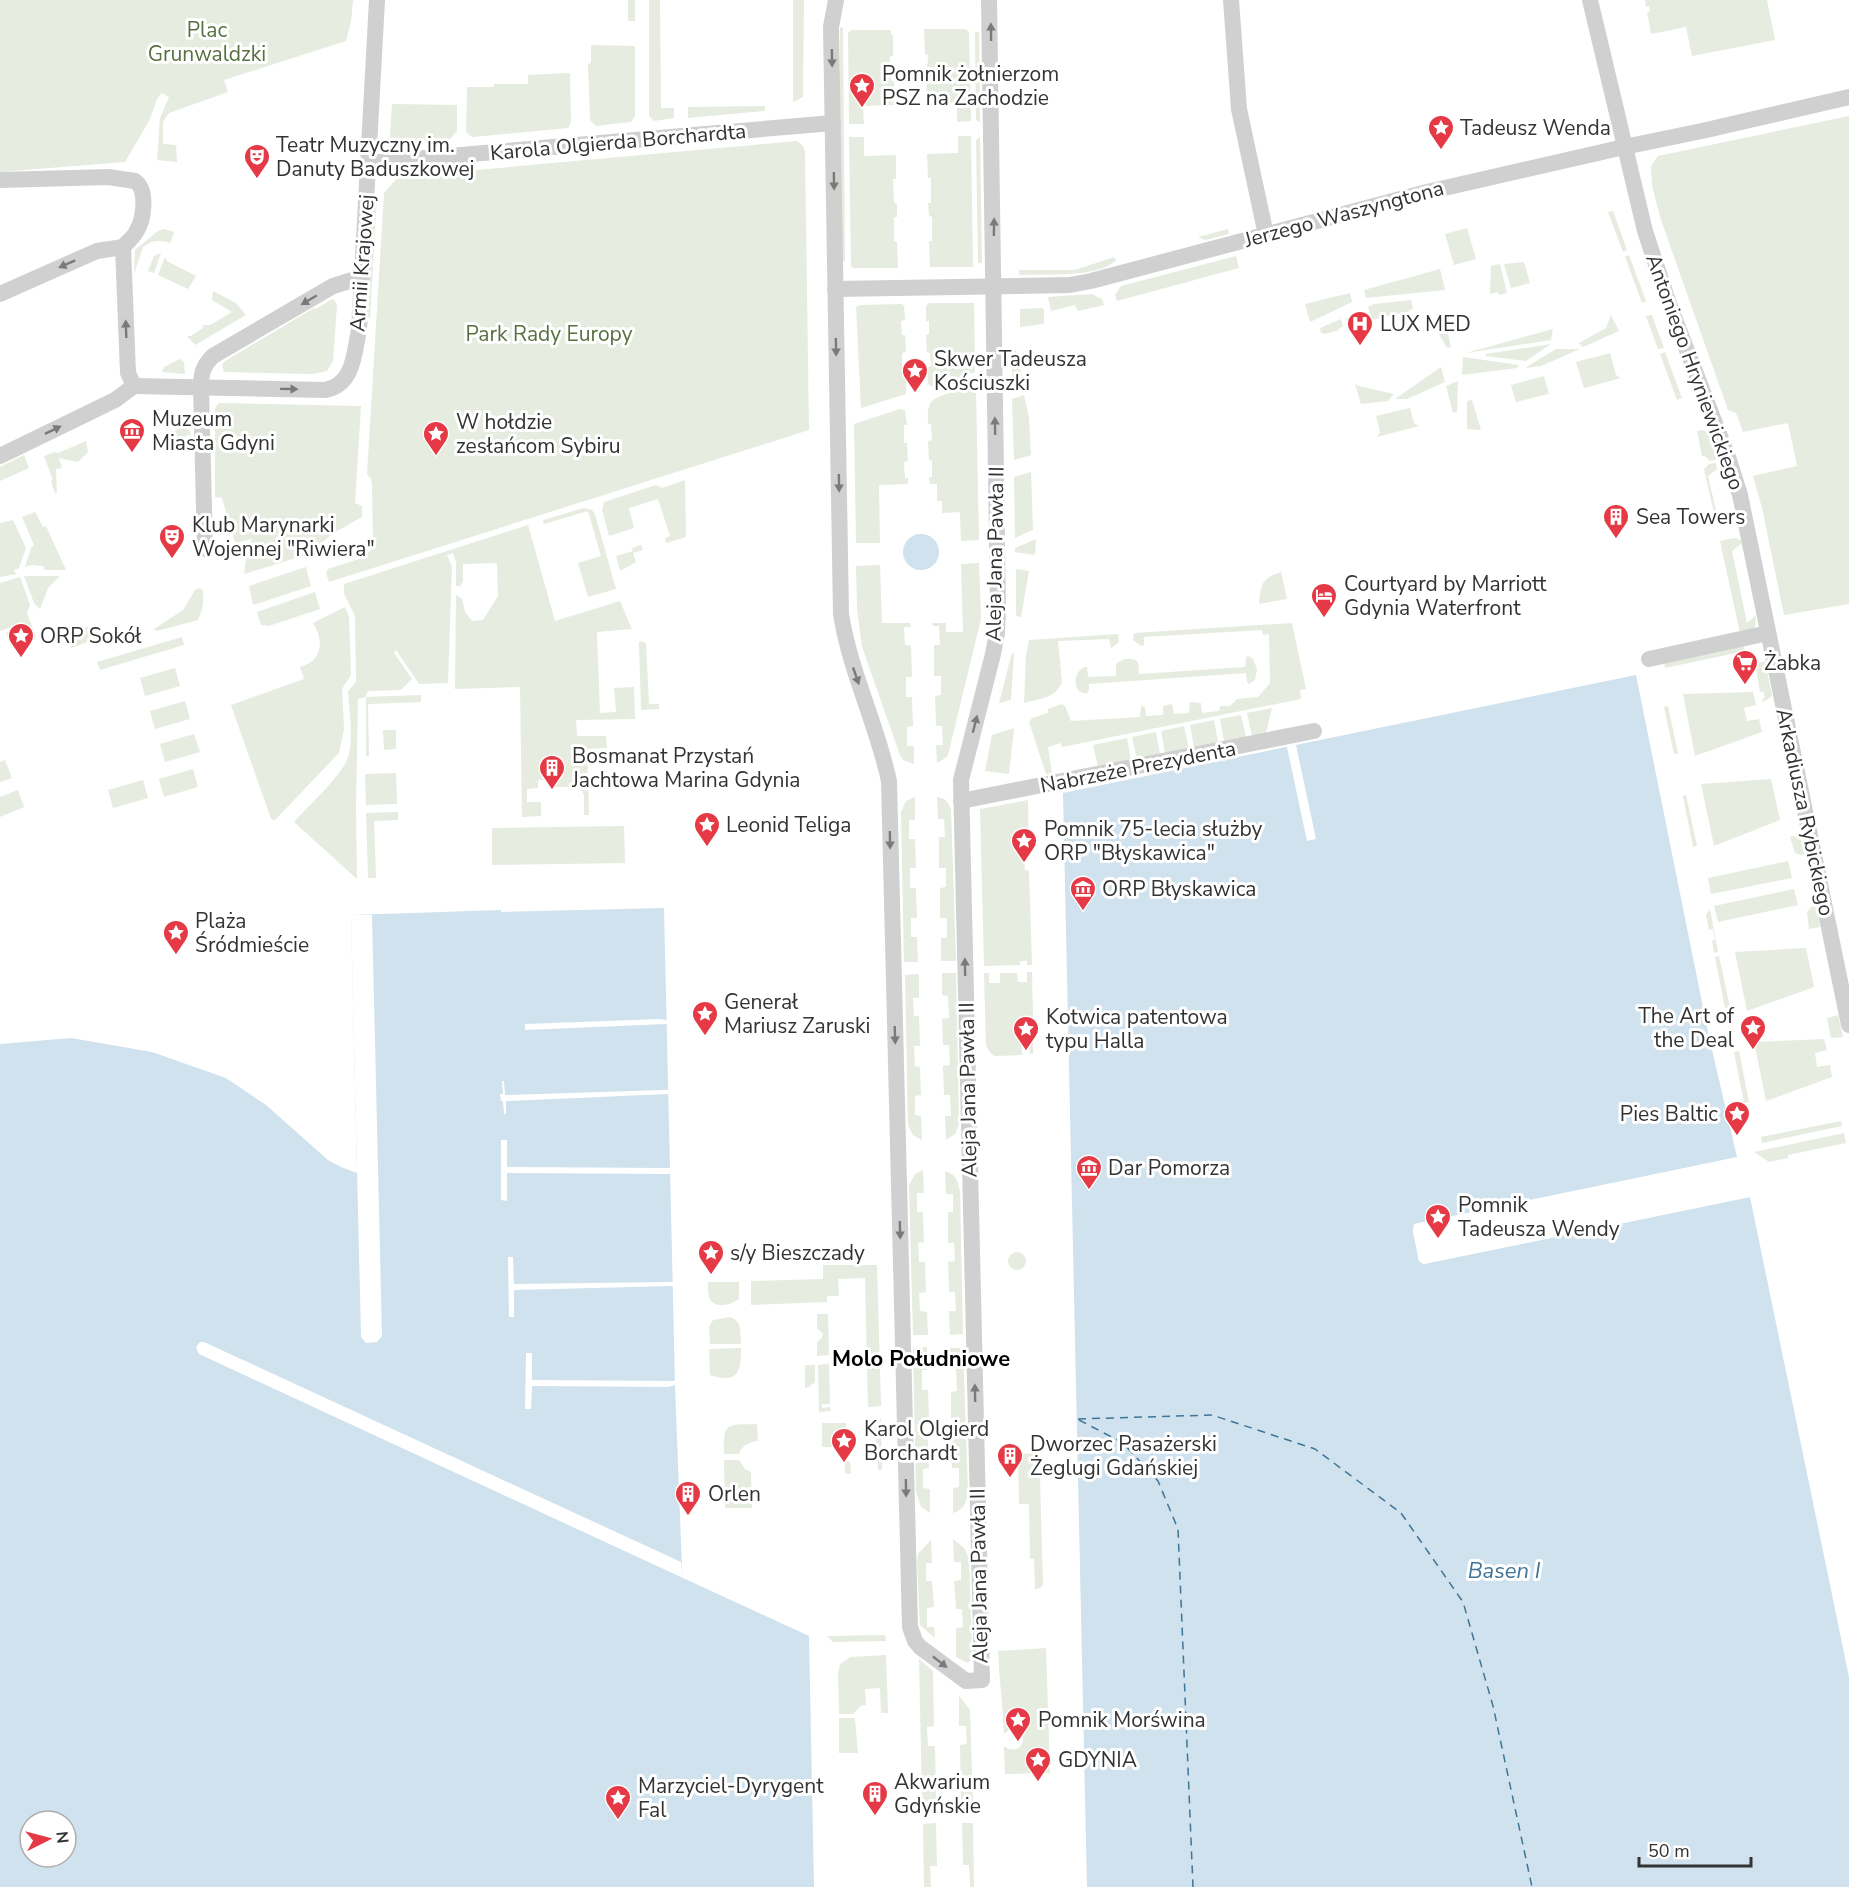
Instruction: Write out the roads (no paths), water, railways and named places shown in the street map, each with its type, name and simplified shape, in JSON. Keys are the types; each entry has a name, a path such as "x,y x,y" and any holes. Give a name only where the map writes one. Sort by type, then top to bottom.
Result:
{"street":[{"name":"Armii Krajowej","path":"201,387 325,390 344,380 351,368 359,330 363,277 377,0"},
{"path":"835,289 831,27 836,0"},
{"path":"989,0 994,216 992,286"},
{"path":"1231,0 1239,109 1266,235"},
{"name":"Antoniego Hryniewickiego","path":"1590,0 1645,231 1657,269 1736,478 1768,633"},
{"name":"Jerzego Waszyngtona","path":"835,289 1070,285 1427,192 1849,97"},
{"name":"Karola Olgierda Borchardta","path":"368,163 833,123"},
{"path":"0,180 108,177 135,181 142,188 143,194 138,230 123,247 97,251 0,294"},
{"path":"123,247 128,373 134,386"},
{"path":"205,549 201,387 201,373 204,366 213,356 333,286 363,277"},
{"name":"Aleja Jana Pawła II","path":"835,289 841,614 851,662 884,756 889,781 910,1627 920,1647 961,1678 970,1682 982,1680 961,780 997,633 992,286"},
{"path":"0,456 115,400 134,386 201,387"},
{"path":"1649,659 1768,633"},
{"name":"Arkadiusza Rybickiego","path":"1768,633 1849,1025"},
{"name":"Nabrzeże Prezydenta","path":"961,801 1314,731"}],"water":[{"path":"921,534 934,539 939,552 934,565 921,570 908,565 903,552 908,539"},
{"name":"Basen I","path":"1636,675 1709,1037 1737,1157 1415,1224 1413,1231 1419,1261 1424,1264 1750,1197 1849,1677 1849,1887 1087,1887 1063,793"},
{"path":"664,908 675,1386 683,1578 809,1636 814,1887 0,1887 0,1044 71,1038 152,1052 226,1078 266,1105 328,1160 357,1173 351,915 501,910 501,912"}],"place":[{"name":"Pomnik żołnierzom PSZ na Zachodzie","path":"862,109"},
{"name":"Tadeusz Wenda","path":"1441,151"},
{"name":"Teatr Muzyczny im. Danuty Baduszkowej","path":"257,180"},
{"name":"LUX MED","path":"1360,347"},
{"name":"Skwer Tadeusza Kościuszki","path":"915,394"},
{"name":"Muzeum Miasta Gdyni","path":"132,454"},
{"name":"W hołdzie zesłańcom Sybiru","path":"436,457"},
{"name":"Sea Towers","path":"1616,540"},
{"name":"Klub Marynarki Wojennej \"Riwiera\"","path":"172,560"},
{"name":"Courtyard by Marriott Gdynia Waterfront","path":"1324,619"},
{"name":"ORP Sokół","path":"21,659"},
{"name":"Żabka","path":"1745,686"},
{"name":"Bosmanat Przystań Jachtowa Marina Gdynia","path":"552,791"},
{"name":"Leonid Teliga","path":"707,848"},
{"name":"Pomnik 75-lecia służby ORP \"Błyskawica\"","path":"1024,864"},
{"name":"ORP Błyskawica","path":"1083,912"},
{"name":"Plaża Śródmieście","path":"176,956"},
{"name":"Generał Mariusz Zaruski","path":"705,1037"},
{"name":"The Art of the Deal","path":"1753,1051"},
{"name":"Kotwica patentowa typu Halla","path":"1026,1052"},
{"name":"Pies Baltic","path":"1737,1137"},
{"name":"Dar Pomorza","path":"1089,1191"},
{"name":"Pomnik Tadeusza Wendy","path":"1438,1240"},
{"name":"s/y Bieszczady","path":"711,1276"},
{"name":"Karol Olgierd Borchardt","path":"844,1464"},
{"name":"Dworzec Pasażerski Żeglugi Gdańskiej","path":"1010,1479"},
{"name":"Orlen","path":"688,1517"},
{"name":"Pomnik Morświna","path":"1018,1743"},
{"name":"GDYNIA","path":"1038,1783"},
{"name":"Akwarium Gdyńskie","path":"875,1817"},
{"name":"Marzyciel-Dyrygent Fal","path":"618,1821"}],"district":[{"name":"Molo Południowe","path":"921,1358"}],"park label":[{"name":"Plac Grunwaldzki","path":"207,42"},
{"name":"Park Rady Europy","path":"549,334"}]}
